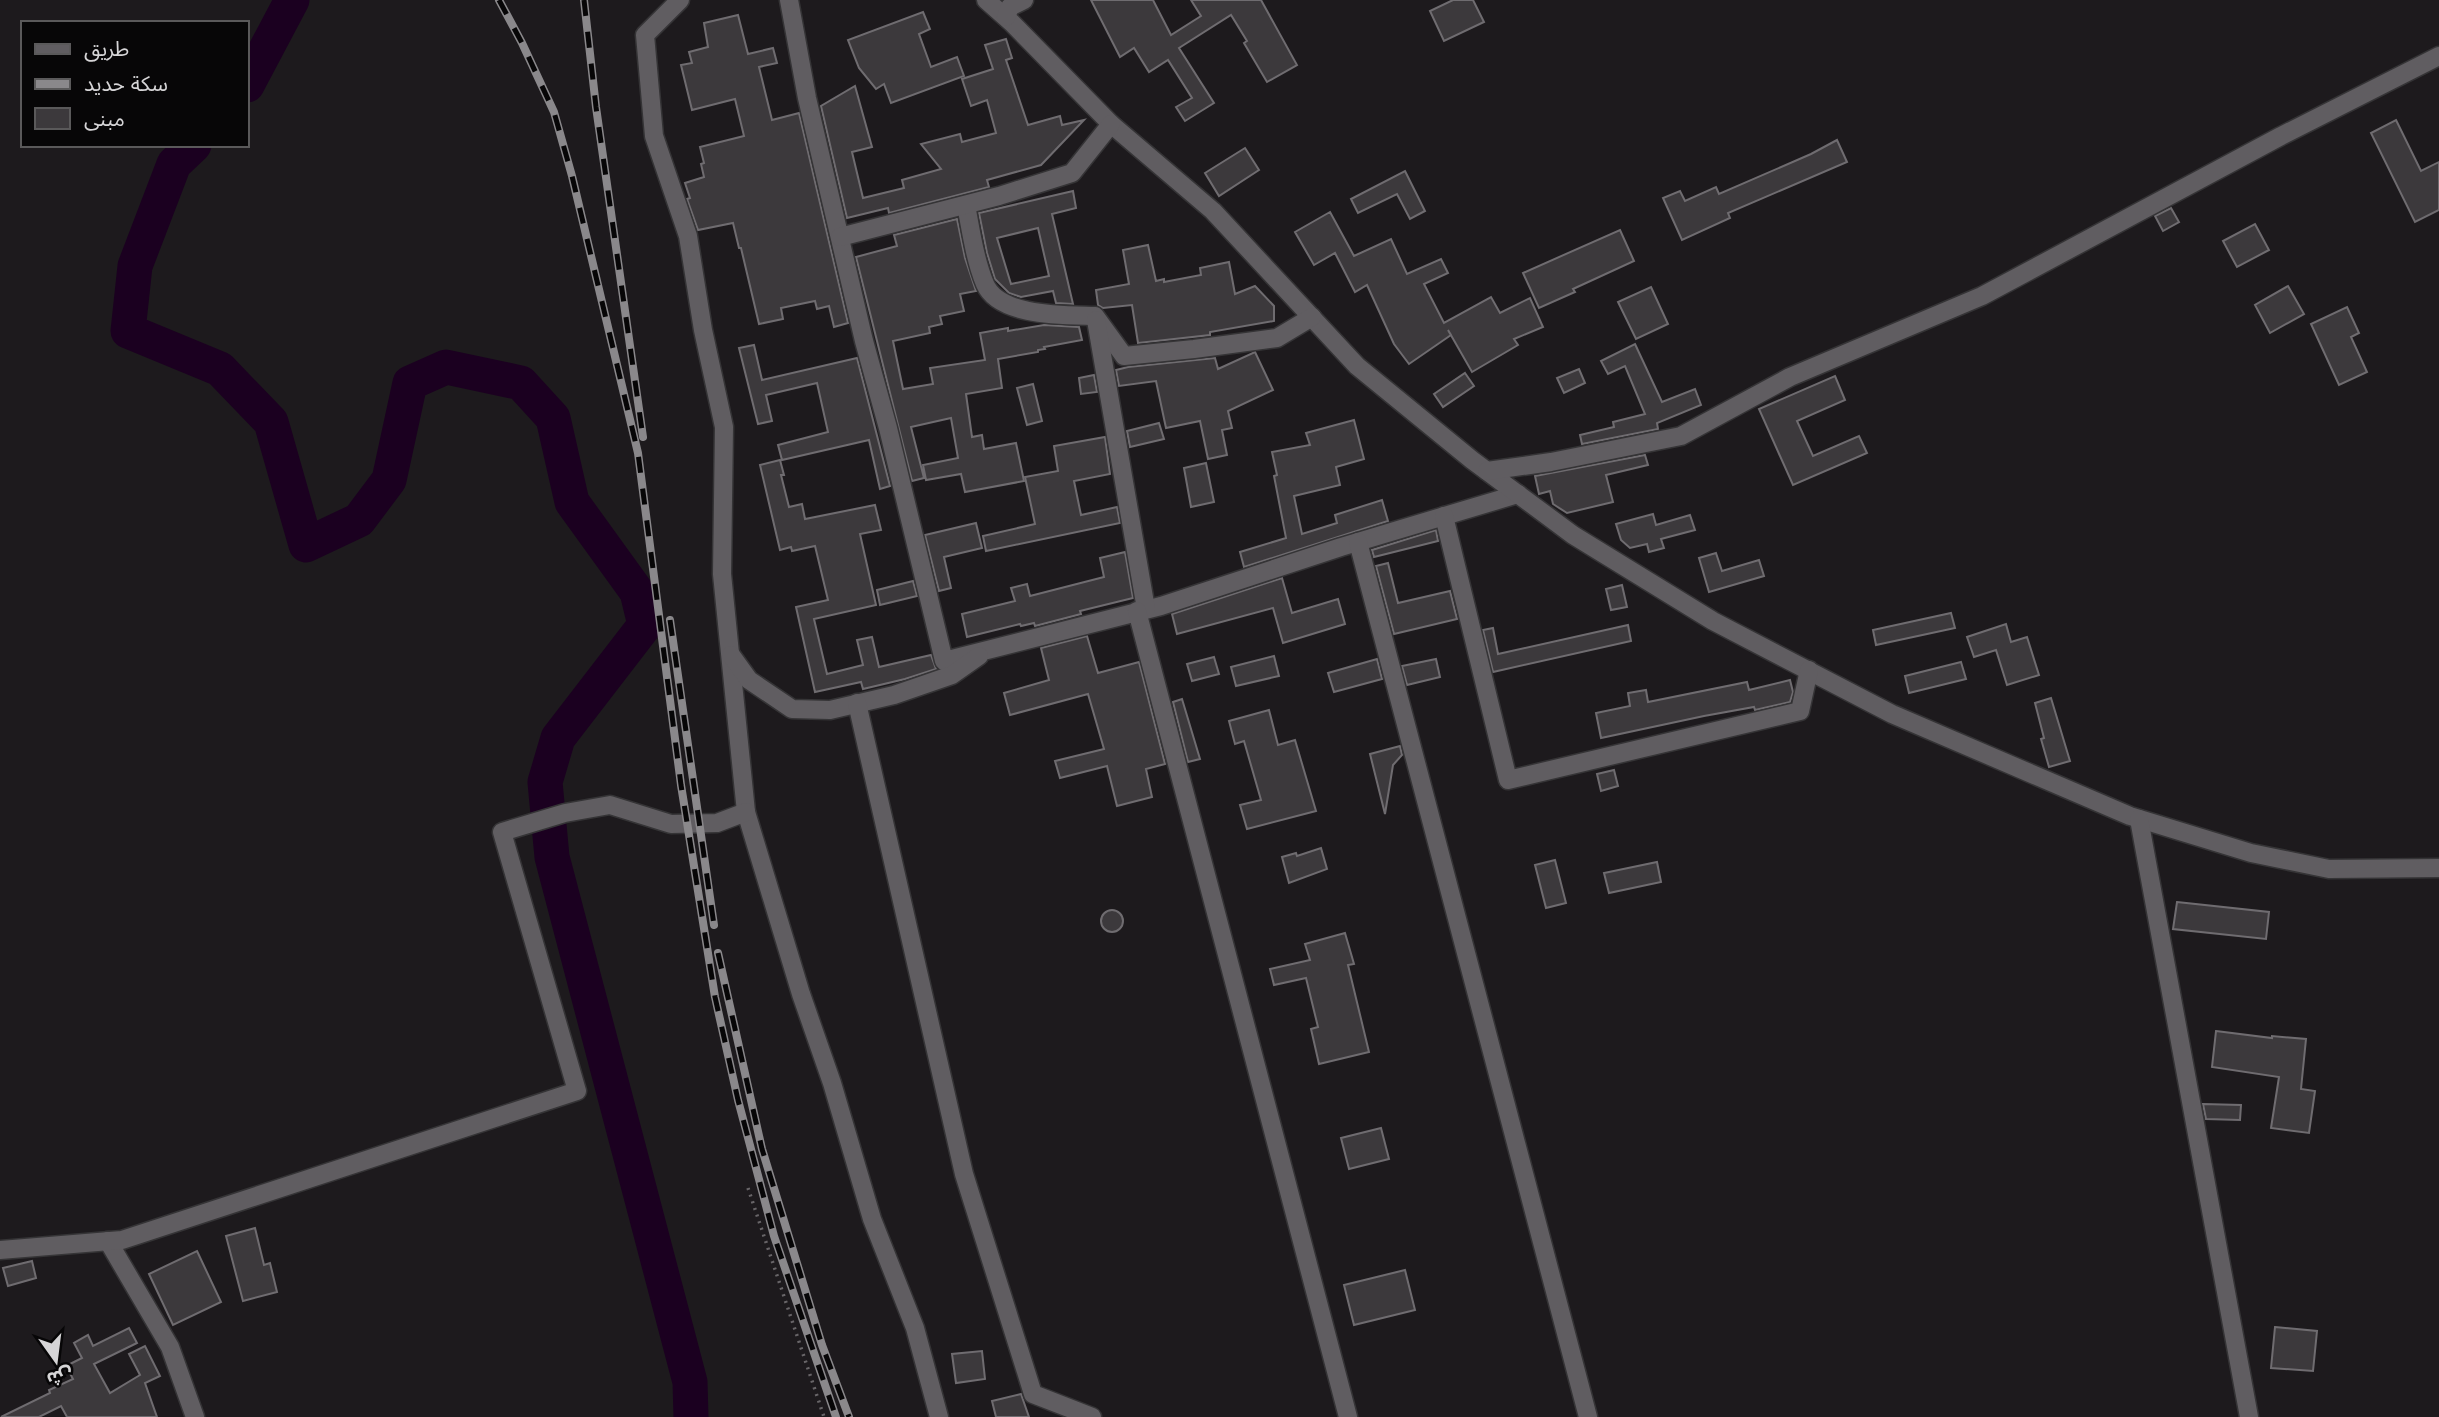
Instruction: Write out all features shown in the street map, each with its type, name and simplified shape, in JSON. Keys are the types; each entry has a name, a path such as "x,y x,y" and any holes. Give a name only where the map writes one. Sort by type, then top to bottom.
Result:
{"street":[{"path":"680,0 645,35 654,136 688,236 702,330 724,427 722,574 746,811 872,1219 915,1328 939,1417"},
{"path":"789,0 807,98 944,661 1142,610 1518,494"},
{"path":"986,0 1111,124 1213,211 1357,366 1487,471 1573,535 1713,621 1892,714 2139,819 2251,853 2329,869 2439,868"},
{"path":"1006,17 1010,7 1024,0"},
{"path":"1487,471 1551,463 1681,436 1790,377 1982,296 2281,136 2439,56"},
{"path":"840,237 966,205 1072,173 1111,124"},
{"path":"966,205 986,286 1001,303 1047,314 1095,316"},
{"path":"1095,316 1124,356 1278,338 1312,317"},
{"path":"1095,316 1142,610 1348,1417"},
{"path":"1444,516 1508,780 1800,711 1809,670"},
{"path":"1358,542 1588,1417"},
{"path":"729,653 749,680 792,709 830,710 894,695 952,675 987,650"},
{"path":"857,703 964,1174 1033,1394 1092,1417"},
{"path":"0,1248 122,1240 577,1091 502,832 565,813 610,805 671,824 717,823 746,811"},
{"path":"2139,819 2249,1417"},
{"path":"108,1241 170,1347 195,1417"}],"path":[{"path":"748,1188 824,1417"}],"building":[{"path":"1091,0 1153,0 1171,35 1201,16 1191,0 1261,0 1297,65 1267,82 1231,15 1179,48 1214,103 1185,121 1176,107 1192,98 1168,60 1149,72 1134,48 1120,57"},
{"path":"1453,0 1473,0 1484,22 1444,41 1430,11"},
{"path":"923,12 930,29 919,34 931,67 957,57 964,76 891,103 884,84 876,89 859,68 848,40"},
{"path":"738,15 748,54 773,48 777,63 759,67 772,120 799,113 848,323 834,327 829,306 817,309 815,301 781,308 783,319 759,324 733,223 698,230 687,199 690,198 685,183 704,177 700,147 744,136 735,99 692,110 681,65 692,63 689,52 708,47 704,23"},
{"path":"1006,39 1012,58 1006,60 1028,125 1060,116 1062,125 1084,120 1041,165 987,180 989,187 889,213 888,208 847,218 821,106 855,86 872,147 852,152 863,198 904,188 902,180 941,169 921,144 960,134 962,142 996,133 987,100 971,106 962,79 993,69 985,45"},
{"path":"2396,120 2421,171 2439,162 2439,210 2415,222 2371,133"},
{"path":"1837,140 1847,162 1728,213 1730,218 1682,240 1663,198 1680,191 1685,201 1716,187 1719,194"},
{"path":"1245,148 1259,170 1219,196 1205,173"},
{"path":"1405,171 1425,211 1410,219 1397,194 1358,213 1351,199"},
{"path":"1073,191 1076,208 1052,214 1073,304 1056,303 1053,291 1021,297 1009,293 995,279 979,213","holes":["1038,228 1049,276 1011,284 997,238"]},
{"path":"2171,208 2179,222 2163,231 2155,216"},
{"path":"1330,212 1354,256 1391,239 1407,274 1441,259 1448,273 1424,284 1444,323 1491,297 1500,313 1530,298 1543,327 1514,339 1518,345 1472,372 1451,335 1409,364 1394,344 1367,285 1355,292 1335,253 1314,265 1295,232"},
{"path":"957,219 965,258 976,291 960,294 964,311 940,316 942,324 929,327 930,333 893,341 903,389 933,384 930,368 985,360 980,333 1044,325 1079,327 1082,340 998,359 1002,388 966,394 972,437 982,435 984,449 1016,443 1024,481 965,492 961,474 926,480 923,465 958,458 951,418 911,427 924,478 912,481 856,257 897,246 894,235"},
{"path":"2255,224 2269,250 2237,267 2223,241"},
{"path":"1620,230 1634,261 1539,308 1523,273"},
{"path":"1148,245 1156,281 1201,275 1200,268 1229,262 1235,294 1255,286 1274,306 1274,321 1210,332 1210,335 1138,343 1132,305 1103,308 1098,305 1096,290 1129,284 1123,250"},
{"path":"2288,286 2304,314 2270,333 2255,305"},
{"path":"1651,287 1668,324 1636,339 1618,302"},
{"path":"2347,307 2359,333 2351,337 2367,372 2339,385 2311,324"},
{"path":"1635,344 1662,402 1695,389 1701,405 1657,423 1658,429 1582,444 1580,435 1614,427 1613,422 1645,414 1625,366 1608,374 1601,361"},
{"path":"754,345 762,380 857,358 890,486 880,489 869,440 782,460 778,445 828,432 817,383 766,395 772,421 758,424 739,348"},
{"path":"1255,352 1273,390 1228,411 1232,428 1222,430 1227,455 1208,459 1200,421 1166,428 1156,381 1119,386 1116,370 1128,367 1215,358 1218,369"},
{"path":"1579,369 1585,383 1564,393 1557,378"},
{"path":"1465,373 1474,386 1443,407 1434,394"},
{"path":"1094,375 1097,392 1081,394 1079,378"},
{"path":"1835,376 1845,400 1797,421 1813,456 1859,436 1867,453 1793,485 1759,409"},
{"path":"1033,384 1042,421 1027,425 1017,388"},
{"path":"1354,420 1364,459 1336,467 1340,485 1294,496 1302,534 1337,523 1335,515 1382,500 1388,521 1244,567 1240,552 1286,538 1272,452 1310,445 1306,433"},
{"path":"1159,423 1164,439 1130,447 1127,431"},
{"path":"1105,437 1110,474 1074,481 1081,515 1117,507 1120,523 986,551 983,536 1035,524 1025,477 1058,471 1054,446"},
{"path":"1645,455 1648,465 1606,475 1613,502 1567,513 1553,504 1550,491 1539,494 1535,476"},
{"path":"780,460 789,507 802,504 805,519 875,505 881,530 860,534 876,605 814,619 827,674 863,665 857,640 872,637 879,667 931,655 936,669 863,689 861,682 815,692 796,607 828,600 815,546 792,551 791,547 780,550 760,465"},
{"path":"1206,463 1214,502 1191,507 1184,468"},
{"path":"1653,514 1656,525 1690,515 1695,530 1661,539 1664,548 1649,552 1647,544 1630,548 1621,540 1616,524"},
{"path":"976,523 982,548 944,557 951,588 939,591 925,535"},
{"path":"1436,530 1438,541 1374,557 1372,550"},
{"path":"1125,552 1133,598 1035,626 1034,623 1020,624 967,637 962,614 1015,601 1011,588 1027,584 1030,596 1104,577 1100,558"},
{"path":"1716,553 1722,571 1759,560 1764,576 1709,592 1699,558"},
{"path":"1388,563 1398,603 1450,591 1457,619 1394,634 1376,566"},
{"path":"1282,578 1292,613 1338,599 1345,624 1283,643 1273,608 1177,634 1172,614"},
{"path":"913,581 917,596 880,605 877,590"},
{"path":"1622,585 1627,607 1611,610 1606,589"},
{"path":"1951,613 1955,628 1876,645 1873,630"},
{"path":"2006,624 2011,642 2027,637 2039,675 2007,685 1996,650 1974,657 1967,637"},
{"path":"1628,625 1631,641 1493,672 1483,630 1493,628 1498,654"},
{"path":"1087,636 1098,673 1139,662 1165,764 1146,769 1152,797 1117,806 1107,766 1060,778 1055,761 1104,749 1088,694 1010,715 1004,693 1049,680 1041,648"},
{"path":"1274,656 1279,676 1236,686 1231,667"},
{"path":"1214,657 1219,674 1192,681 1187,664"},
{"path":"1377,659 1382,679 1334,692 1328,673"},
{"path":"1436,659 1440,677 1407,685 1402,666"},
{"path":"1961,662 1966,679 1909,693 1905,676"},
{"path":"1790,680 1793,692 1790,702 1755,710 1754,707 1704,716 1601,738 1596,713 1630,706 1628,693 1646,690 1648,702 1747,682 1749,690"},
{"path":"2051,698 2070,761 2049,767 2035,703"},
{"path":"1182,699 1200,759 1188,762 1173,702"},
{"path":"1269,710 1278,745 1295,740 1316,811 1247,829 1240,805 1261,800 1244,741 1235,744 1229,721"},
{"path":"1400,746 1402,755 1393,765 1385,814 1370,754"},
{"path":"1614,770 1618,786 1601,791 1597,774"},
{"path":"1321,848 1327,869 1289,883 1282,857 1296,853 1297,856"},
{"path":"1555,860 1566,903 1546,908 1535,865"},
{"path":"1657,862 1661,882 1609,893 1604,873"},
{"path":"2177,902 2269,912 2266,939 2173,929"},
{"path":"1112,910 1120,913 1123,921 1120,929 1112,932 1104,929 1101,921 1104,913"},
{"path":"1345,933 1354,964 1348,965 1369,1052 1319,1064 1311,1029 1318,1027 1306,978 1274,985 1270,969 1310,960 1305,944"},
{"path":"2216,1031 2306,1039 2301,1089 2315,1091 2309,1133 2271,1128 2279,1077 2212,1067"},
{"path":"2203,1104 2241,1105 2240,1120 2206,1119"},
{"path":"1381,1128 1389,1159 1349,1169 1341,1138"},
{"path":"255,1228 264,1265 270,1263 277,1292 243,1301 226,1236"},
{"path":"197,1251 221,1302 173,1325 149,1274"},
{"path":"32,1261 36,1278 8,1286 3,1268"},
{"path":"1405,1270 1415,1310 1354,1325 1344,1285"},
{"path":"2275,1327 2317,1331 2313,1371 2271,1368"},
{"path":"129,1328 137,1343 94,1364 110,1393 140,1375 129,1354 145,1346 160,1376 145,1383 157,1417 67,1417 61,1406 39,1417 1,1417 73,1379 66,1366 82,1358 74,1343 88,1335 93,1346"},
{"path":"982,1351 985,1379 956,1383 952,1354"},
{"path":"1021,1394 1029,1417 996,1417 992,1401"}],"waterway":[{"path":"248,83 292,0"},
{"path":"192,147 174,164 135,266 128,331 220,369 271,422 306,545 359,520 389,480 410,383 446,367 521,383 553,418 572,502 637,592 645,625 558,738 545,782 552,857 690,1382 691,1417"}],"railway":[{"path":"499,0 554,112 572,176 638,453 681,785 715,997 738,1100 774,1236 836,1417"},
{"path":"584,0 596,107 643,437"},
{"path":"670,620 714,925"},
{"path":"718,953 762,1149 822,1345 849,1417"}]}
